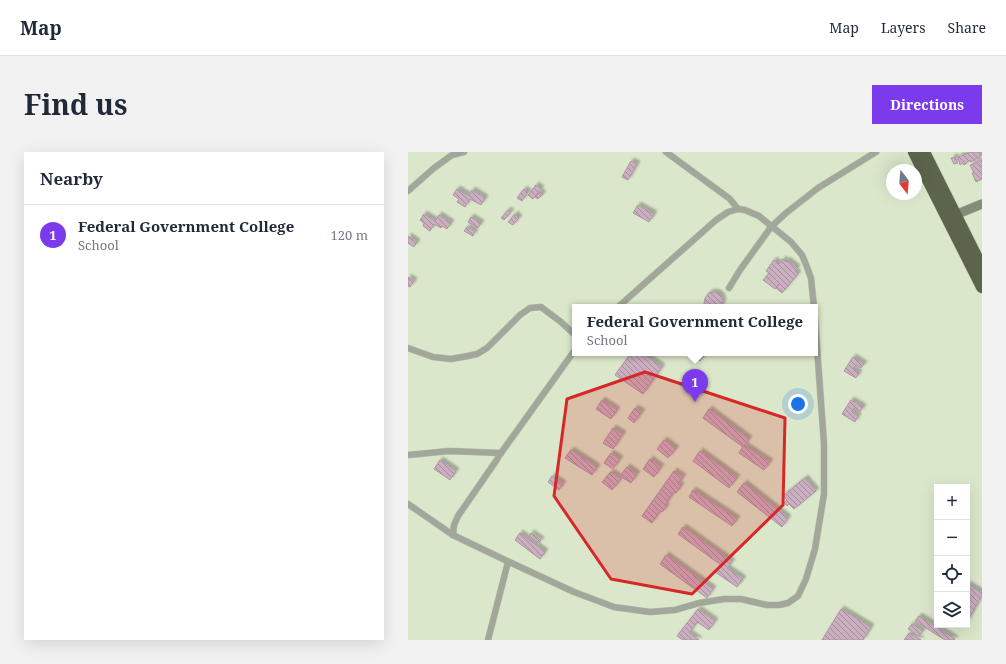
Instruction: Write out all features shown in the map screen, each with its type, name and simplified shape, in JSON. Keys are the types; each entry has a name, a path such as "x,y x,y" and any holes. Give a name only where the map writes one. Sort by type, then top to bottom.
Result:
{"highway":[{"path":"914,152 982,288"},
{"path":"924,152 982,268"}],"street":[{"path":"408,191 434,168 452,155 464,152"},
{"path":"666,152 730,199 738,209"},
{"path":"729,288 771,227 786,213 818,188 876,152"},
{"path":"956,215 982,204"},
{"path":"621,304 716,220 728,212 738,209 745,210 759,216 791,242 802,255 811,278 814,304"},
{"path":"408,348 433,358 451,359 477,354 487,348 520,315 530,308 541,307 572,332"},
{"path":"453,535 454,525 458,516 572,354"},
{"path":"408,504 453,535 574,592 614,607 650,612 675,610 699,603 724,599 741,599 767,605 788,603 798,596 806,579 815,549 824,494 824,444 818,356"},
{"path":"408,455 449,451 501,453"},
{"path":"488,640 508,562"}],"highlighted area":[{"path":"645,372 785,418 783,505 692,594 611,579 554,496 567,399"}],"building":[{"path":"971,152 982,152 982,155 979,156 980,158 975,158 975,160 970,162 970,160 964,165 963,163 960,165 958,157"},
{"path":"955,157 958,163 954,164 951,158"},
{"path":"982,160 982,179 976,182 970,165"},
{"path":"631,161 637,164 628,180 622,177"},
{"path":"536,185 541,189 533,199 528,195"},
{"path":"457,189 469,196 472,190 485,198 481,205 470,199 465,207 457,202 459,199 453,195"},
{"path":"524,189 528,192 522,201 517,198"},
{"path":"540,192 543,194 538,199 535,197"},
{"path":"638,205 654,214 649,222 633,213"},
{"path":"508,210 511,212 504,220 501,218"},
{"path":"424,214 435,221 439,215 451,223 447,229 442,226 441,228 434,224 430,231 423,226 424,223 420,220"},
{"path":"515,214 519,218 513,225 508,222"},
{"path":"471,217 481,223 478,228 468,222"},
{"path":"467,227 475,231 473,236 464,231"},
{"path":"408,236 417,242 414,247 408,243"},
{"path":"783,259 786,262 787,260 797,268 795,271 798,274 782,293 776,288 779,284 775,289 763,280 769,273 766,271 774,260 779,264"},
{"path":"408,277 414,281 410,287 408,286"},
{"path":"709,293 718,293 723,301 722,304 704,304 705,298"},
{"path":"629,356 646,356 662,367 643,394 615,375"},
{"path":"693,356 704,356 700,361"},
{"path":"853,357 864,364 861,368 856,365 853,369 859,373 856,378 844,371"},
{"path":"602,400 617,410 611,419 596,409"},
{"path":"851,400 863,407 860,412 854,408 852,412 858,416 855,422 842,414"},
{"path":"635,408 642,412 634,423 628,418"},
{"path":"709,409 749,439 743,447 703,418"},
{"path":"613,428 623,434 613,449 603,443"},
{"path":"664,440 676,449 668,458 657,449"},
{"path":"744,445 770,462 764,470 739,453"},
{"path":"571,450 597,467 592,475 565,458"},
{"path":"700,451 737,478 729,488 693,461"},
{"path":"611,453 620,459 613,469 604,463"},
{"path":"650,459 661,467 654,477 643,469"},
{"path":"440,460 456,471 450,480 434,469"},
{"path":"627,467 637,474 631,483 620,476"},
{"path":"674,471 683,477 678,484 681,486 676,493 674,492 665,505 666,508 662,512 660,511 652,523 642,516"},
{"path":"611,472 621,479 612,490 602,482"},
{"path":"552,476 563,484 559,490 548,482"},
{"path":"805,478 816,491 794,509 789,504 787,506 784,503 787,500 783,496"},
{"path":"744,483 788,518 782,527 737,492"},
{"path":"693,490 737,519 732,526 689,497"},
{"path":"683,527 732,562 727,568 743,579 737,587 715,572 721,565 678,534"},
{"path":"520,533 545,552 540,559 515,540"},
{"path":"531,533 541,540 539,543 529,536"},
{"path":"666,555 713,589 707,598 660,564"},
{"path":"970,586 982,593 982,595 970,617 970,600"},
{"path":"698,609 715,621 709,630 697,622 689,633 699,640 683,640 677,636"},
{"path":"841,609 871,627 863,640 822,640"},
{"path":"919,616 934,626 934,628 938,628 955,639 945,640 915,621"},
{"path":"912,624 923,631 919,636 908,629"},
{"path":"909,633 921,640 904,640"}],"place":[{"name":"Federal Government College","path":"695,402"}]}
